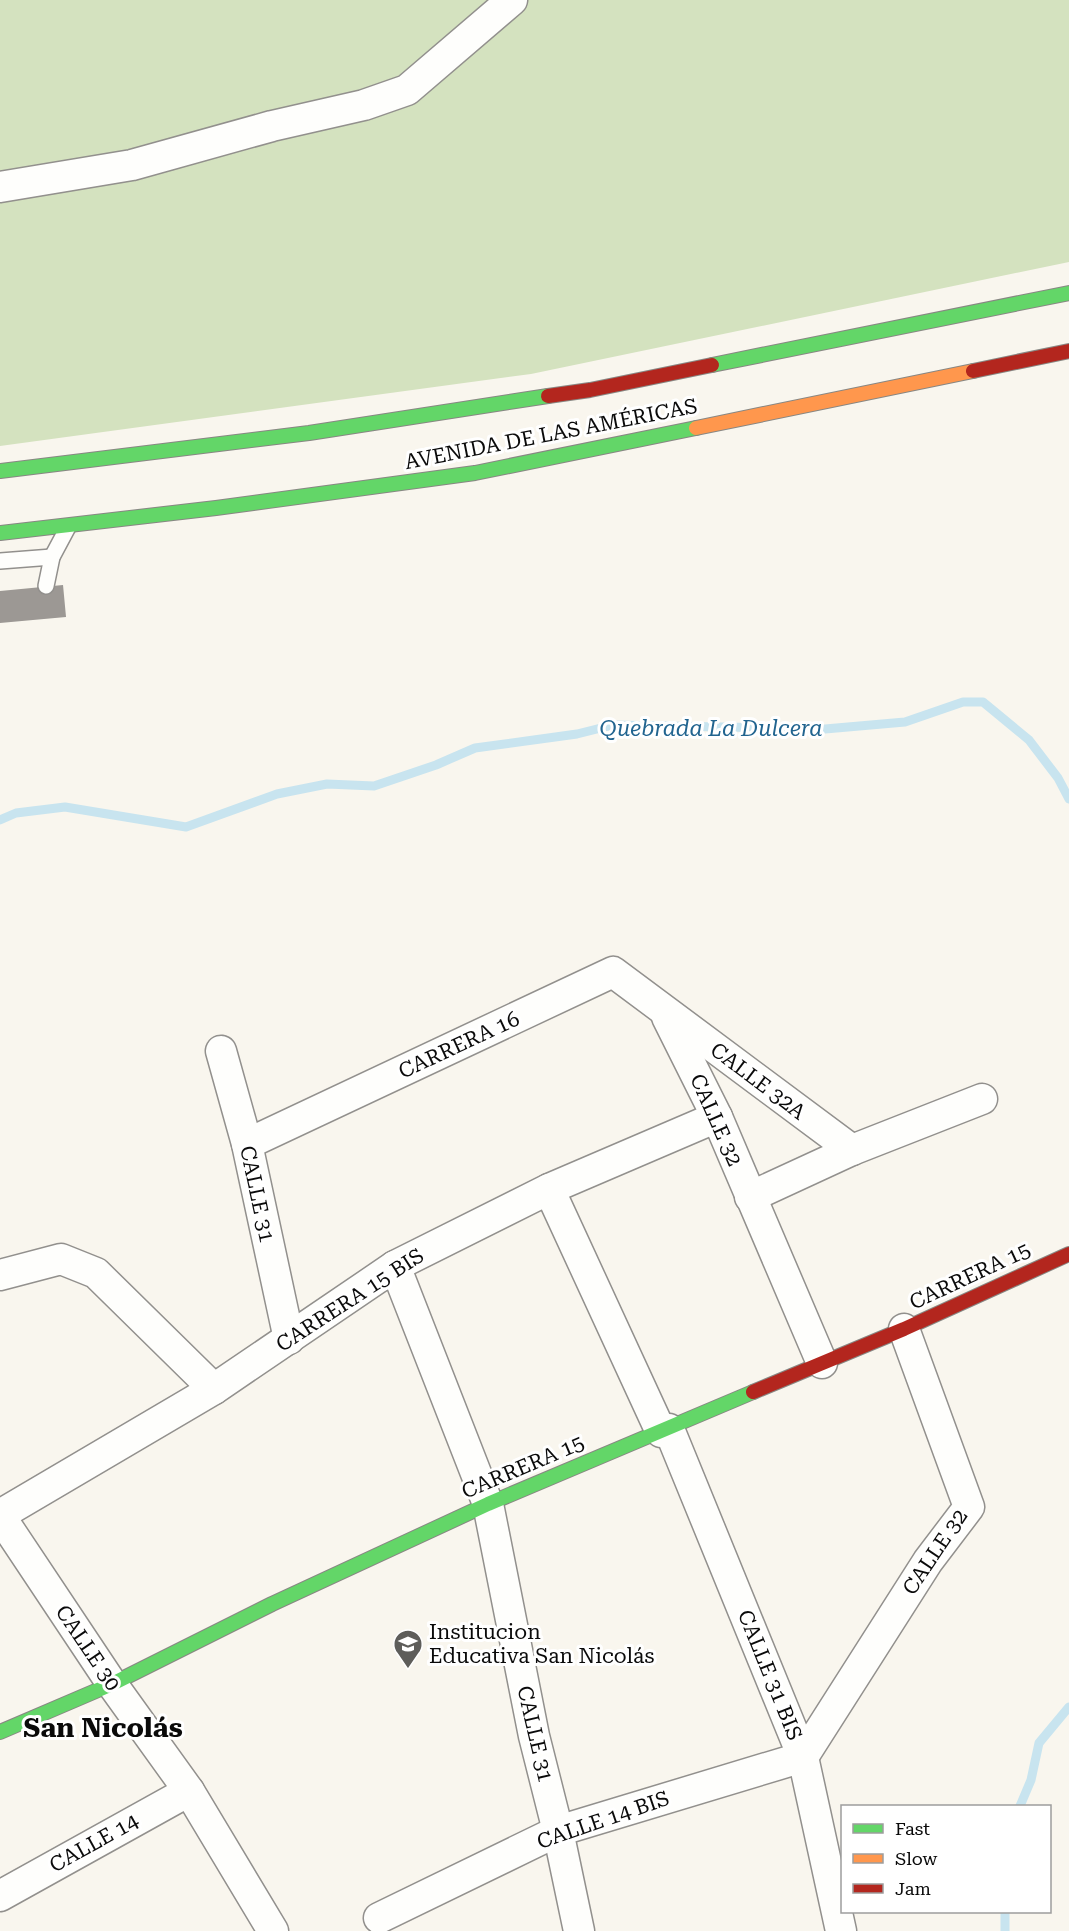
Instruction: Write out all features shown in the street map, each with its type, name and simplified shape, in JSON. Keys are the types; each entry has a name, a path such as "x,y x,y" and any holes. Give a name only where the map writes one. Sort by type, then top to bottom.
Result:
{"main road":[{"name":"AVENIDA DE LAS AMÉRICAS","path":"0,471 309,433 590,390 1069,292"},
{"name":"AVENIDA DE LAS AMÉRICAS","path":"0,533 475,473 1069,351"},
{"name":"CARRERA 15","path":"0,1732 112,1684 272,1604 488,1504 904,1329 1069,1254"}],"street":[{"path":"0,187 132,165 272,126 364,105 407,90 512,0"},
{"name":"CARRERA 16","path":"247,1144 613,972 664,1011"},
{"name":"CALLE 32","path":"664,1011 717,1117 822,1363"},
{"name":"CALLE 32A","path":"664,1011 852,1150"},
{"name":"CALLE 31","path":"221,1051 247,1144 289,1339"},
{"path":"750,1197 852,1150 982,1099"},
{"name":"CARRERA 15 BIS","path":"0,1516 214,1389 395,1266 549,1189 717,1117"},
{"name":"CALLE 31 BIS","path":"549,1189 665,1430 803,1757 841,1931"},
{"path":"0,1275 61,1259 96,1272 214,1389"},
{"name":"CALLE 31","path":"395,1266 488,1504 534,1736 558,1831 579,1931"},
{"name":"CALLE 32","path":"803,1757 928,1561 969,1507 904,1329"},
{"name":"CALLE 30","path":"0,1516 112,1684 189,1791 273,1931"},
{"name":"CALLE 14 BIS","path":"379,1918 558,1831 803,1757"},
{"name":"CALLE 14","path":"0,1896 189,1791"}],"lane":[{"path":"46,586 52,557 68,526"},
{"path":"0,561 52,557"}],"green space":[{"path":"0,0 1069,0 1069,262 531,374 0,446"}],"building":[{"path":"63,585 66,617 0,623 0,591"}],"waterway":[{"name":"Quebrada La Dulcera","path":"0,820 16,813 65,807 186,827 277,794 327,784 374,786 436,765 475,748 577,734 613,725 825,729 905,722 963,702 983,702 1029,740 1058,778 1069,799"},
{"path":"1020,1805 1031,1780 1039,1743 1069,1707"},
{"path":"1005,1913 1005,1931"}],"traffic: fast":[{"path":"712,365 1069,293"},
{"path":"0,471 309,433 548,396"},
{"path":"0,533 216,508 475,473 696,428"},
{"path":"0,1732 112,1684 272,1604 488,1504 753,1392"}],"traffic: slow":[{"path":"696,428 973,371"}],"traffic: jam":[{"path":"973,371 1069,351"},
{"path":"548,396 590,390 712,365"},
{"path":"753,1392 904,1329 1069,1254"}],"place":[{"name":"Institucion Educativa San Nicolás","path":"408,1670"}],"district":[{"name":"San Nicolás","path":"103,1728"}]}
